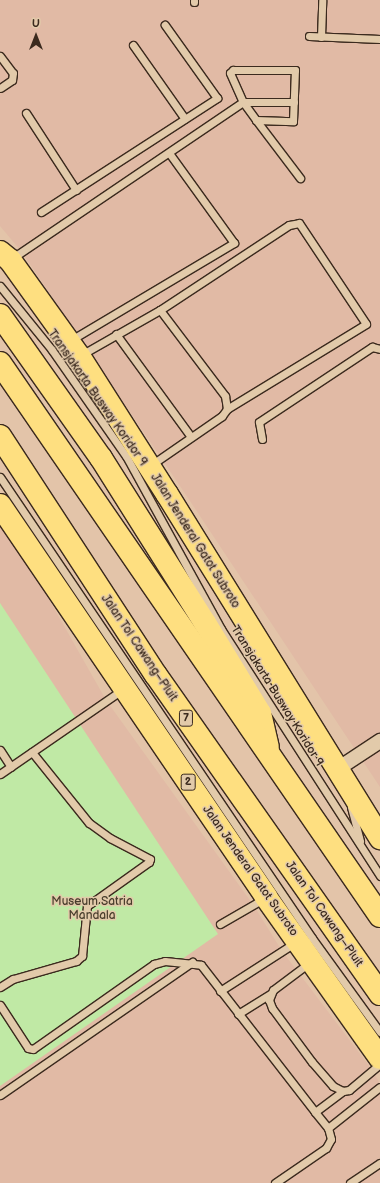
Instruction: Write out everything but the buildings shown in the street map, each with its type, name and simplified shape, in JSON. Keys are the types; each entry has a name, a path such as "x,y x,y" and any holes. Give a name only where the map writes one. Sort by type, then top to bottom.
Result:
{"highway":[{"name":"Jalan Jenderal Gatot Subroto","path":"5,256 73,349 149,467 336,770 380,837"},
{"path":"0,315 101,458 209,629 260,713 271,760"},
{"path":"0,363 271,760 380,916"},
{"name":"Jalan Tol Cawang–Pluit","path":"0,436 156,674 380,994"},
{"name":"Jalan Jenderal Gatot Subroto","path":"0,505 266,897 380,1058"}],"street":[{"path":"336,770 380,741"}],"lane":[{"path":"321,37 322,0"},
{"path":"41,212 217,98 165,25"},
{"path":"309,36 380,39"},
{"path":"133,45 185,119"},
{"path":"0,56 13,73 12,80 0,88"},
{"path":"256,120 293,121 295,70 234,70 230,73 231,79 243,102 256,120 300,178"},
{"path":"5,256 169,153 243,102 294,102"},
{"path":"26,113 76,190"},
{"path":"73,349 234,243 169,153"},
{"path":"73,349 116,334 160,310 289,225 299,223 366,324 227,409 149,467"},
{"name":"Transjakarta Busway Koridor 9","path":"0,286 52,350 126,456 221,629 380,876"},
{"path":"160,310 225,396 227,409"},
{"path":"116,334 191,437"},
{"path":"262,439 258,422 372,347 380,349"},
{"path":"0,477 312,938 380,1032"},
{"path":"0,774 124,688"},
{"path":"0,750 11,767"},
{"path":"0,987 13,979 76,960 82,956 87,906 149,862 150,859 110,838 89,823 32,752"},
{"path":"336,770 366,856"},
{"path":"220,924 266,897"},
{"path":"220,990 298,941"},
{"path":"0,1005 28,1048 33,1049 154,964 164,961 192,962 201,965 328,1128 331,1139 326,1148 275,1183"},
{"path":"238,1014 270,994 312,961"},
{"path":"0,1095 192,962"},
{"path":"270,994 272,1008 303,1050 333,1086 342,1091"},
{"path":"315,1112 342,1091 350,1090 380,1064"},
{"path":"328,1128 380,1087"},
{"path":"350,1183 380,1163"}],"shaded area":[{"path":"0,0 380,0 380,787 180,486 21,251 0,226"},
{"path":"0,513 106,700 254,906 282,951 373,1071 380,1084 380,1183 0,1183"}],"green space":[{"name":"Museum Satria Mandala","path":"0,603 218,934 0,1086"}]}
